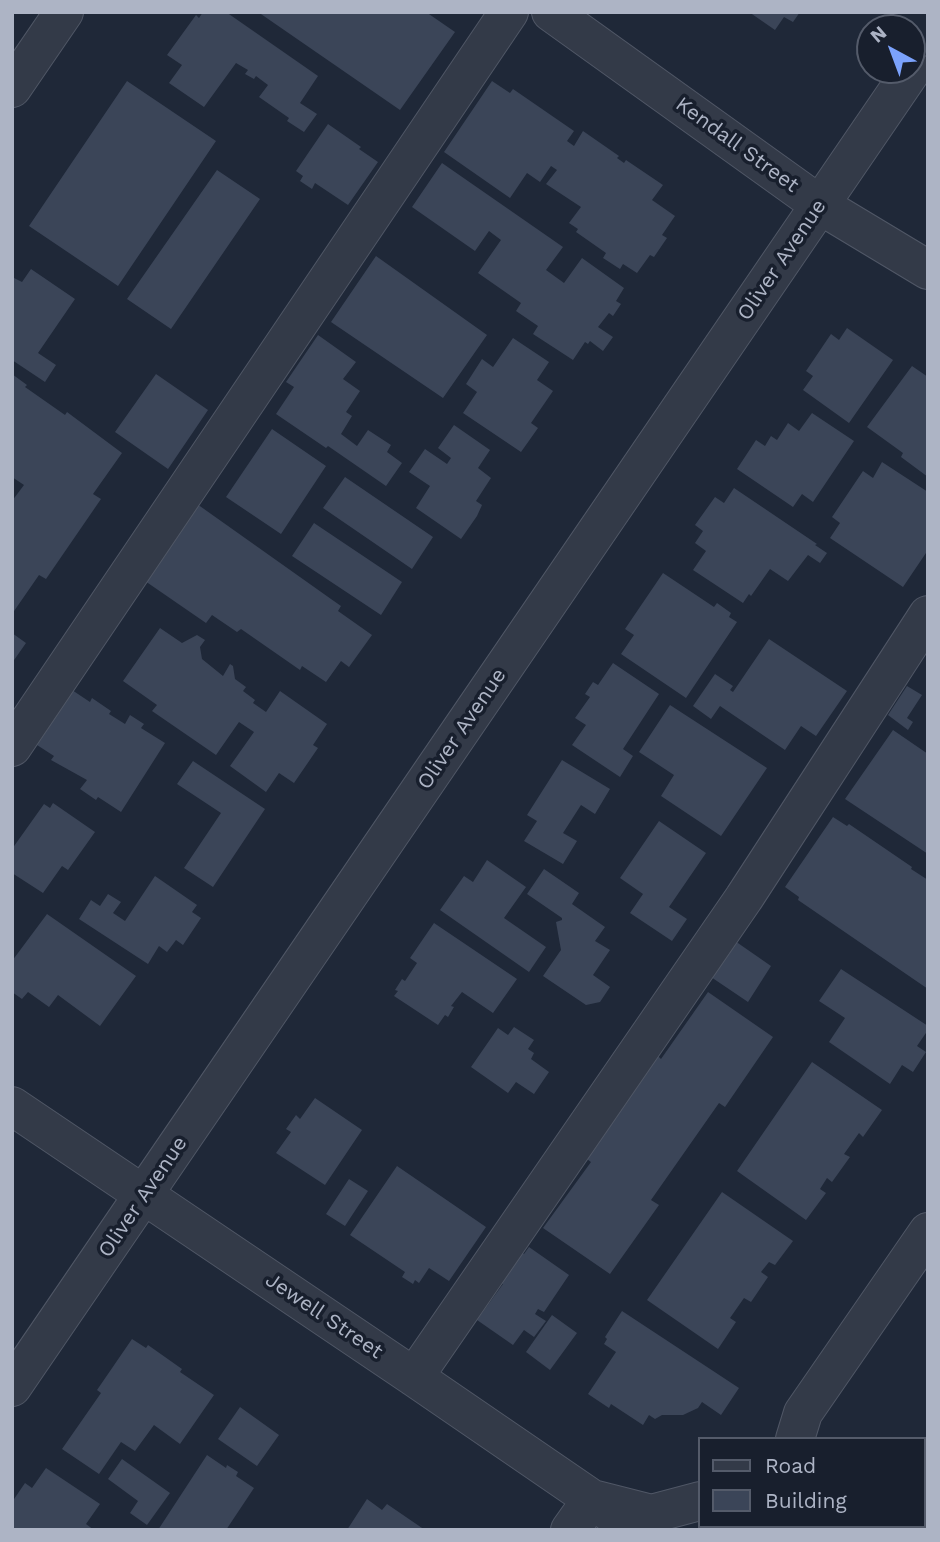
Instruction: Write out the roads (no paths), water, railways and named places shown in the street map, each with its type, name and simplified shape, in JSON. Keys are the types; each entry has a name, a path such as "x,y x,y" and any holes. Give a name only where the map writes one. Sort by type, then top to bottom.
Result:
{"street":[{"path":"12,88 64,12"},
{"path":"12,747 509,12"},
{"name":"Kendall Street","path":"551,12 820,205 928,270"},
{"name":"Oliver Avenue","path":"12,1387 902,84"},
{"path":"414,1377 744,898 928,615"},
{"name":"Jewell Street","path":"12,1106 414,1377 633,1530"},
{"path":"792,1430 928,1231"},
{"path":"570,1530 592,1499 651,1514 698,1502"}]}
